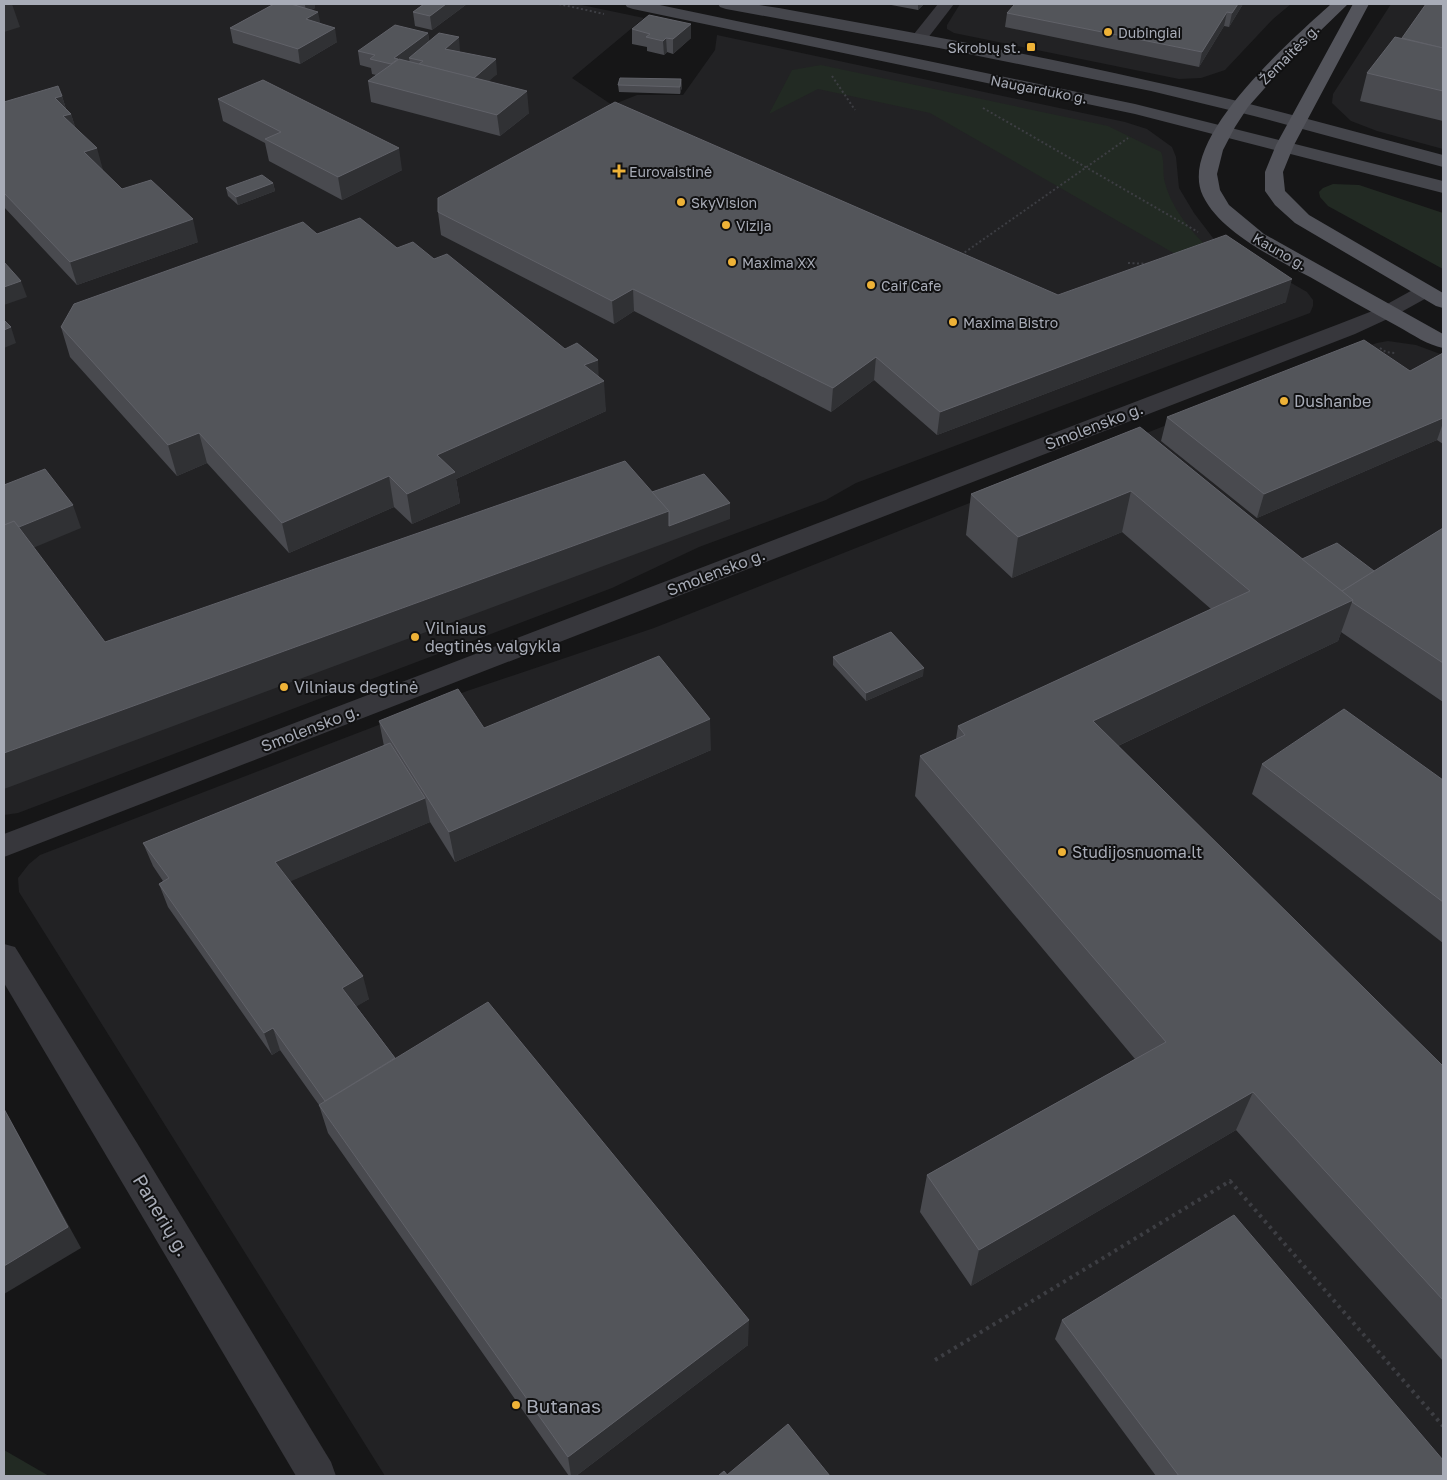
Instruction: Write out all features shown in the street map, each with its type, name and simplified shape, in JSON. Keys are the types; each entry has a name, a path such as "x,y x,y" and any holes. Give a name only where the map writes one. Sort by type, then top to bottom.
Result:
{"main road":[{"name":"Naugarduko g.","path":"633,4 1135,109 1285,145 1443,187"},
{"name":"Naugarduko g.","path":"726,4 918,39 1150,86 1239,106 1443,161"},
{"name":"Žemaitės g.","path":"1239,106 1340,4"},
{"name":"Žemaitės g.","path":"1298,122 1360,4"},
{"name":"Kauno g.","path":"1239,106 1224,130 1210,160 1207,176 1209,191 1224,212 1248,232 1443,342"},
{"path":"1298,122 1285,145 1274,172 1275,191 1282,201 1302,219 1443,302"}],"street":[{"path":"918,39 946,4"},
{"name":"Smolensko g.","path":"4,846 1387,312 1425,291"},
{"name":"Panerių g.","path":"4,956 125,1154 317,1476"}],"path":[{"path":"827,70 855,110"},
{"path":"977,104 1200,234"},
{"path":"957,258 1128,138"},
{"path":"1128,263 1155,264"},
{"path":"935,1360 1230,1182 1443,1426"}],"shaded area":[{"path":"4,4 577,4 644,18 572,78 612,105 637,95 683,95 715,50 717,35 1125,122 1147,129 1172,147 1176,157 1179,188 1194,213 1213,238 1307,292 1313,300 1313,306 1310,313 856,483 826,500 699,547 612,588 18,813 4,815"},
{"path":"960,4 1291,4 1273,19 1225,70 1201,78 1179,79 954,33 947,29 947,25"},
{"path":"1391,4 1443,4 1443,149 1377,131 1351,121 1332,103 1333,94"},
{"path":"821,65 1108,126 1161,152 1165,183 1172,202 1190,228 1211,250 1184,259 930,113 818,89 769,114 792,70"},
{"path":"1333,184 1359,185 1443,213 1443,269 1328,206 1320,197 1319,192"},
{"path":"1388,341 1416,345 1443,355 1443,1476 385,1476 19,892 18,878 29,864 40,855 467,691 654,628 1351,352"},
{"path":"4,1450 49,1476 4,1476"}],"building":[{"path":"274,4 291,4 318,12 306,19 335,28 298,49 230,28"},
{"path":"424,4 446,4 430,16 413,12"},
{"path":"1015,4 1238,4 1232,13 1227,12 1202,52 1007,13"},
{"path":"1426,4 1443,4 1443,48 1402,38"},
{"path":"649,15 691,24 673,39 666,38 663,41 646,37 650,34 632,29"},
{"path":"395,25 428,33 394,58 398,59 391,64 370,59 375,55 358,51"},
{"path":"439,33 459,37 445,49 496,59 474,78 419,64 423,61 409,58"},
{"path":"1395,37 1443,48 1443,91 1367,73"},
{"path":"399,59 527,91 497,115 368,81"},
{"path":"620,78 681,79 680,87 618,85"},
{"path":"263,80 399,148 338,177 265,139 281,132 218,99"},
{"path":"58,86 62,96 55,98 71,114 63,116 97,148 84,152 122,189 151,180 193,219 70,262 4,193 4,102"},
{"path":"615,102 1058,295 1226,235 1292,279 940,412 876,357 833,388 633,289 612,301 438,212 438,198"},
{"path":"262,175 273,183 236,197 226,188"},
{"path":"360,218 397,248 413,242 434,259 447,254 565,349 577,343 598,360 584,365 604,381 437,455 455,472 407,494 389,476 282,523 199,433 168,445 61,327 74,304 303,222 317,234"},
{"path":"4,262 21,281 4,287"},
{"path":"4,320 11,327 4,330"},
{"path":"1364,340 1410,371 1443,353 1443,418 1264,494 1167,417"},
{"path":"1140,427 1353,600 1093,721 1443,1066 1443,1300 1253,1092 979,1250 927,1175 1166,1042 920,756 965,735 958,726 1250,591 1131,491 1018,537 971,494"},
{"path":"625,461 669,511 4,753 4,525 14,521 105,642"},
{"path":"45,469 73,505 19,527 14,521 4,525 4,485"},
{"path":"704,474 730,503 669,526 669,511 652,492"},
{"path":"1443,528 1443,663 1352,602 1353,600 1342,591"},
{"path":"1337,543 1374,571 1342,591 1302,559"},
{"path":"891,632 924,668 866,693 833,657"},
{"path":"659,656 710,719 449,832 379,721 458,689 484,728"},
{"path":"1344,709 1443,780 1443,902 1262,764"},
{"path":"390,743 425,798 275,862 363,976 342,988 395,1058 325,1101 273,1028 264,1033 159,884 169,878 143,843"},
{"path":"488,1002 749,1320 568,1457 319,1105"},
{"path":"4,1109 68,1227 4,1266"},
{"path":"1234,1215 1443,1460 1443,1476 1179,1476 1062,1320"},
{"path":"788,1424 830,1476 727,1475"},
{"path":"724,1471 728,1476 718,1476"}],"place":[{"name":"Dubingiai","path":"1108,32"},
{"name":"Skroblų st.","path":"1031,47"},
{"name":"Eurovaistinė","path":"619,171"},
{"name":"SkyVision","path":"681,202"},
{"name":"Vizija","path":"726,225"},
{"name":"Maxima XX","path":"732,262"},
{"name":"Caif Cafe","path":"871,285"},
{"name":"Maxima Bistro","path":"953,322"},
{"name":"Dushanbe","path":"1284,401"},
{"name":"Vilniaus degtinės valgykla","path":"415,637"},
{"name":"Vilniaus degtinė","path":"284,687"},
{"name":"Studijosnuoma.lt","path":"1062,852"},
{"name":"Butanas","path":"516,1405"}]}
